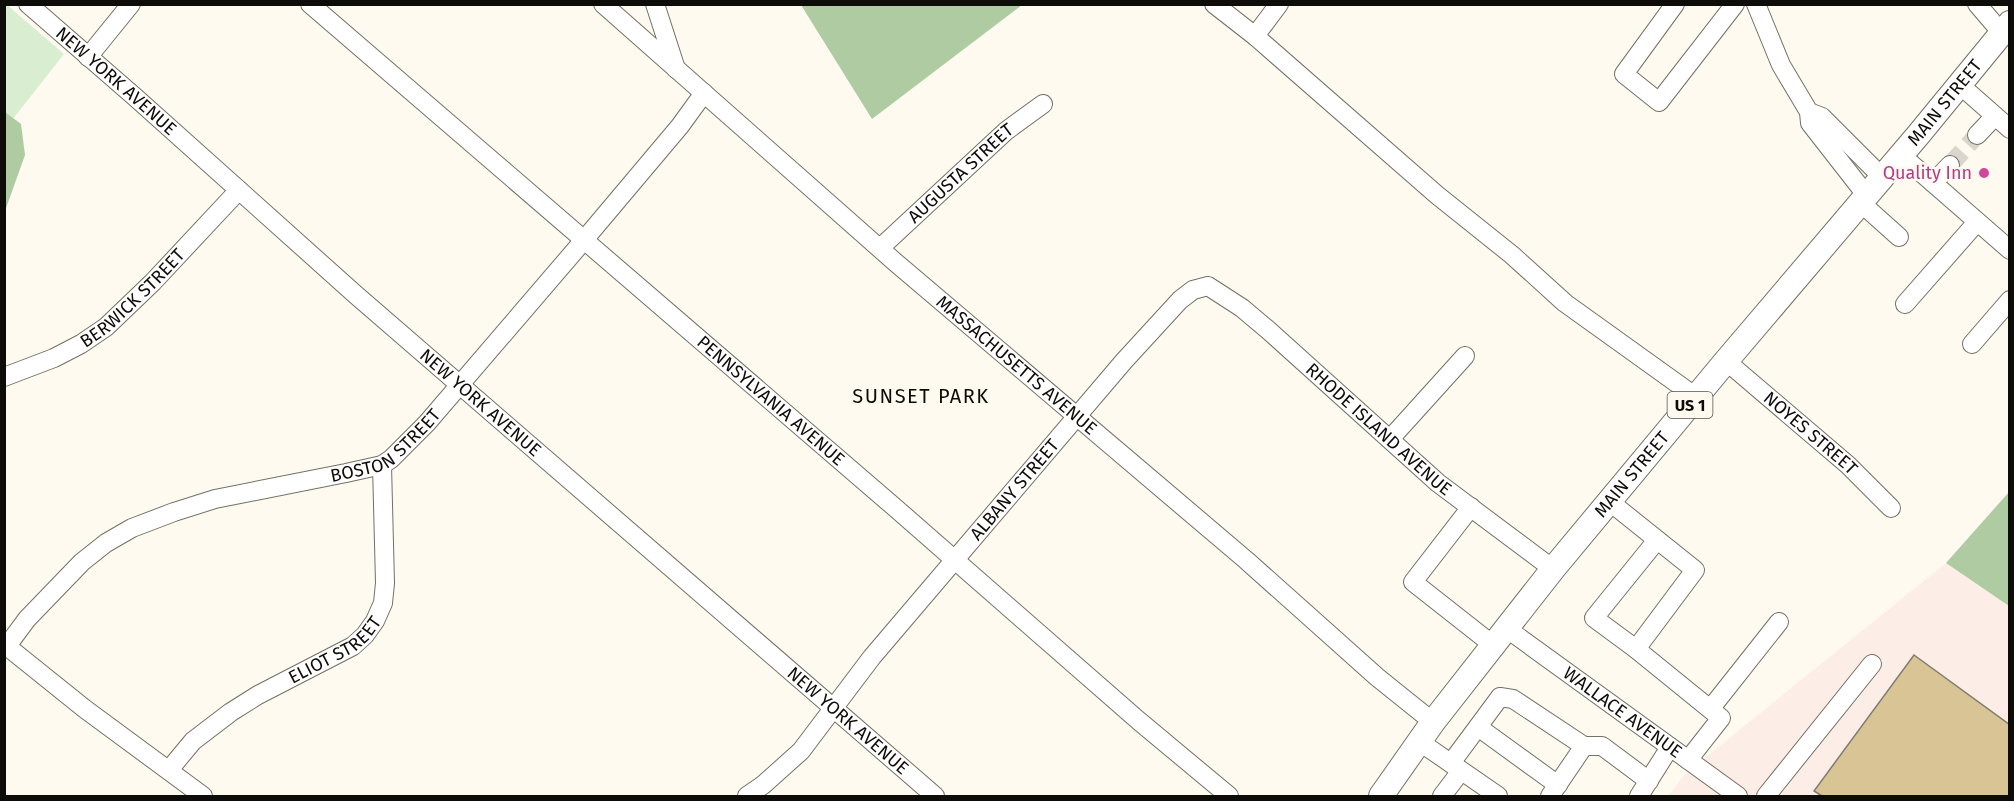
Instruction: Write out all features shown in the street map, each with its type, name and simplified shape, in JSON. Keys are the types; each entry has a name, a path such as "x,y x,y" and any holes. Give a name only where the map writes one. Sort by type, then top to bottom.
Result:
{"main road":[{"name":"MAIN STREET","path":"1381,796 1433,722 1553,569 2006,28"}],"street":[{"name":"NEW YORK AVENUE","path":"28,4 459,385 496,414 935,796"},
{"path":"88,57 131,4"},
{"name":"PENNSYLVANIA AVENUE","path":"310,4 532,198 584,240 1229,796"},
{"name":"MASSACHUSETTS AVENUE","path":"603,4 880,248 1246,560 1377,677 1433,722"},
{"path":"655,4 676,69"},
{"path":"1214,4 1255,36 1565,303 1696,397"},
{"path":"1255,36 1279,4"},
{"path":"1676,4 1624,74 1659,102 1735,4"},
{"path":"1756,4 1781,65 1809,112 1810,123 1864,200 1899,237"},
{"path":"1977,4 2006,28"},
{"path":"1960,85 2010,129"},
{"name":"BOSTON STREET","path":"6,645 27,619 82,562 106,543 132,528 215,499 381,465 391,459 427,423 584,240 680,126 704,93"},
{"name":"AUGUSTA STREET","path":"880,248 1006,131 1043,104"},
{"path":"1809,112 1822,117 1882,177"},
{"path":"1977,135 1995,116"},
{"path":"1901,156 2010,250"},
{"path":"1933,183 1950,165"},
{"name":"BERWICK STREET","path":"4,377 54,358 81,344 106,327 153,282 239,190"},
{"path":"1905,304 1977,222"},
{"name":"ALBANY STREET","path":"747,796 764,785 801,751 872,657 1077,416 1180,300 1193,290 1208,286"},
{"name":"RHODE ISLAND AVENUE","path":"1208,286 1242,308 1268,329 1438,483 1553,569"},
{"path":"1972,344 2010,300"},
{"path":"1390,439 1465,356"},
{"name":"NOYES STREET","path":"1726,361 1848,465 1891,508"},
{"name":"ELIOT STREET","path":"169,770 192,741 231,712 258,695 353,646 375,621 382,603 385,583 381,465"},
{"path":"1610,502 1695,570 1636,649"},
{"name":"WALLACE AVENUE","path":"1471,507 1413,582 1670,747 1732,795"},
{"path":"1657,540 1594,618 1721,718 1688,760"},
{"path":"1711,708 1779,622"},
{"path":"6,645 85,709 203,796"},
{"path":"1766,796 1872,664"},
{"path":"1442,796 1478,727 1500,697 1513,699 1584,746 1602,746 1649,781"},
{"path":"1478,727 1554,791 1584,746"},
{"path":"1420,742 1498,796"},
{"path":"1639,796 1670,747"}],"shaded area":[{"path":"1946,563 2009,606 2009,796 1668,796 1685,774"}],"green space":[{"path":"6,4 64,54 5,129 4,5"},
{"path":"801,5 1022,5 872,119"},
{"path":"5,112 21,124 25,155 5,211"},
{"path":"2009,492 2009,606 1946,563"}],"building":[{"path":"1914,655 2010,725 2010,796 1822,796 1814,791"}],"tunnel":[{"path":"1950,165 1977,135"}],"place":[{"name":"Quality Inn","path":"1984,173"}],"district":[{"name":"SUNSET PARK","path":"921,396"}]}
